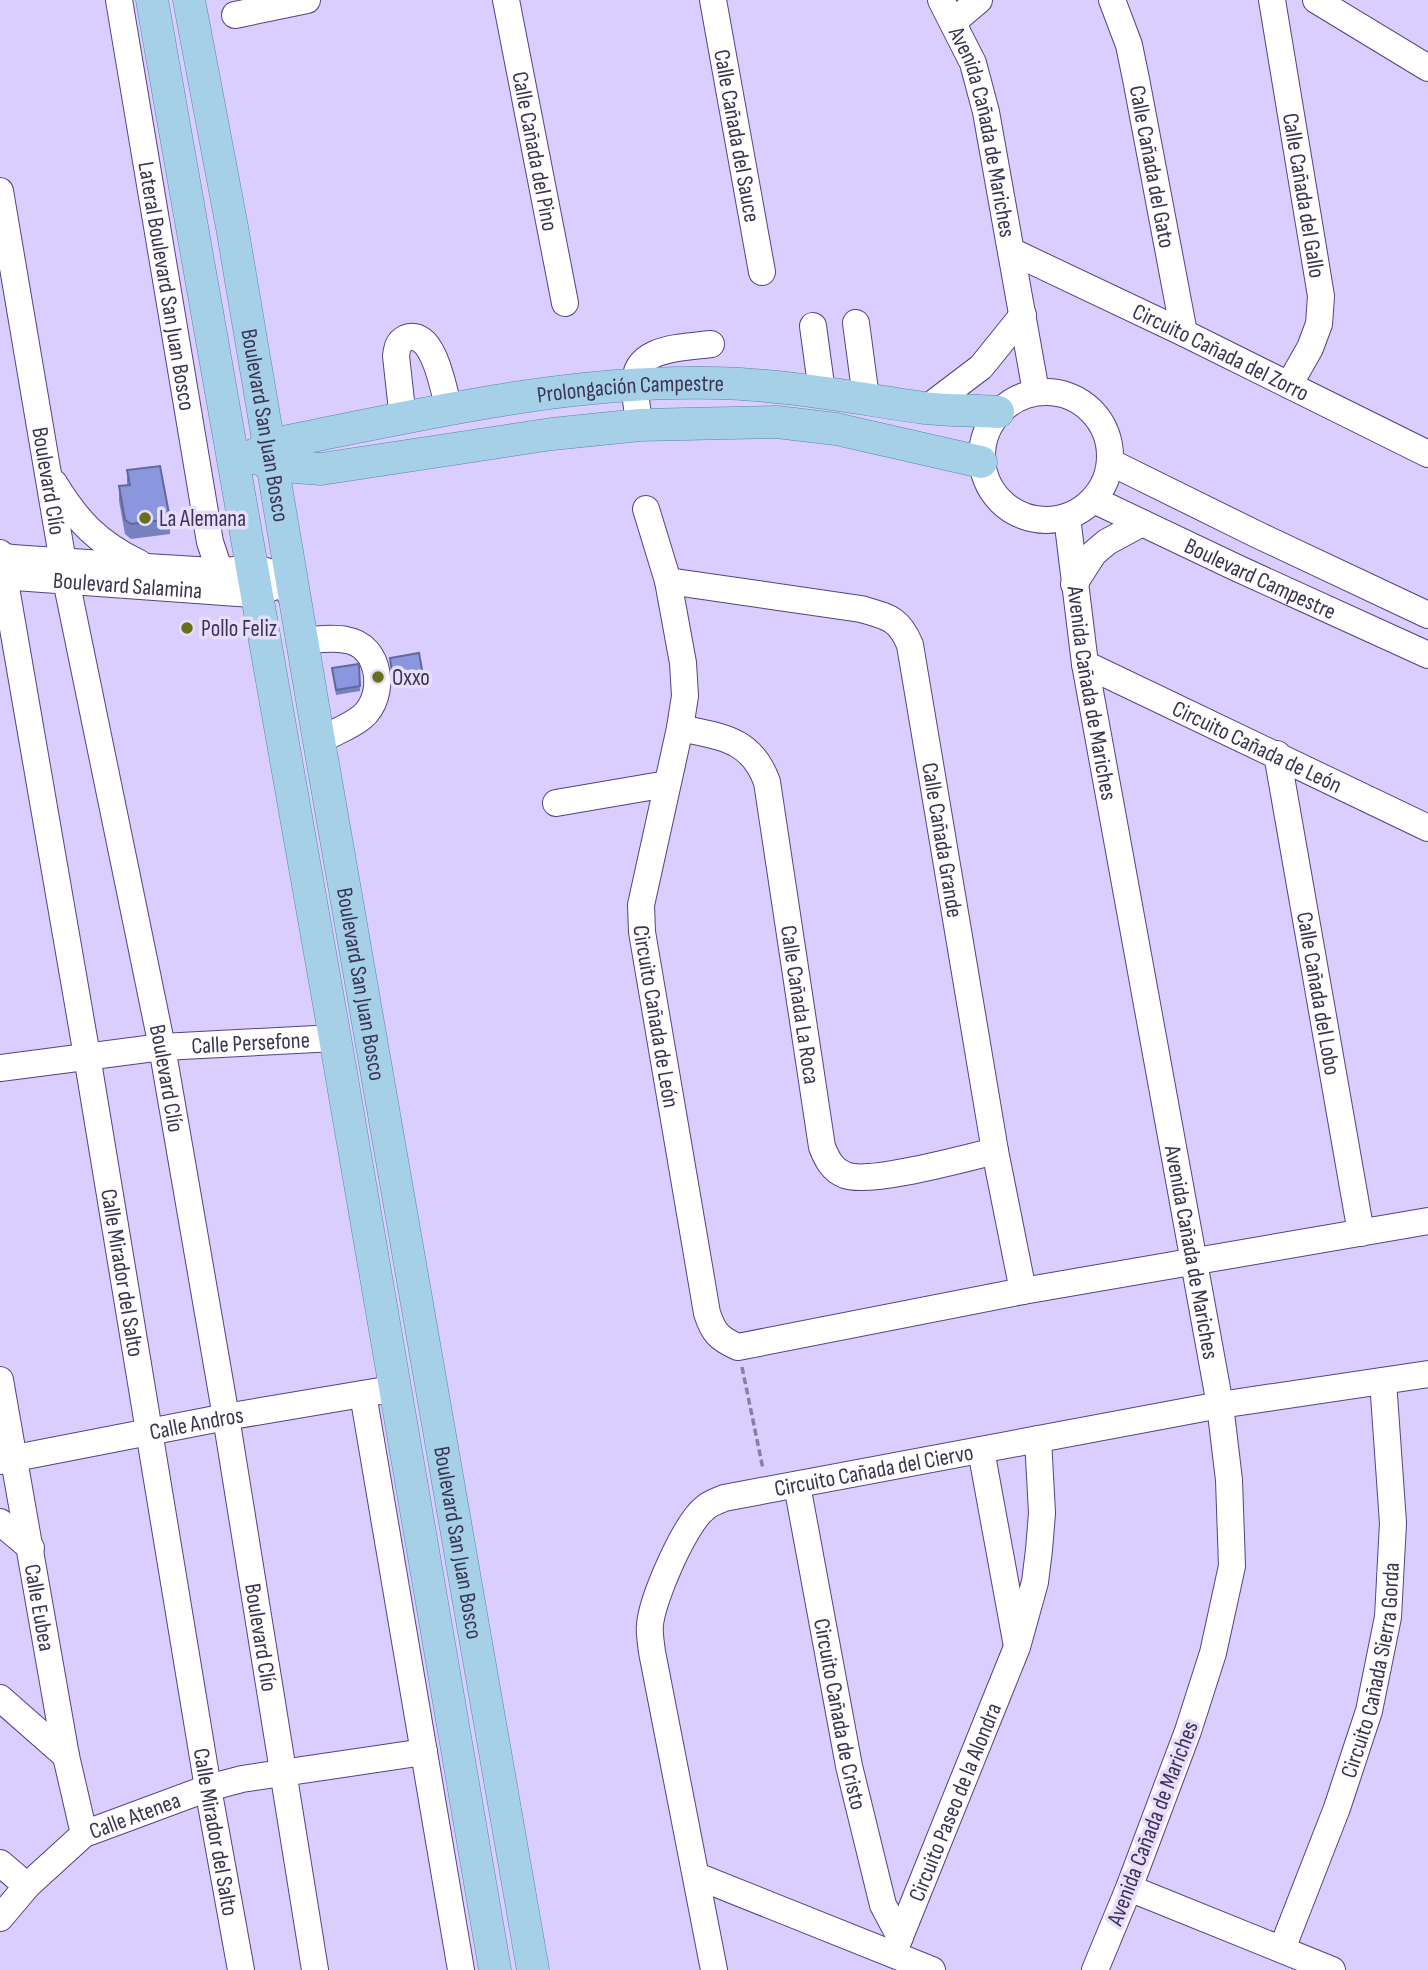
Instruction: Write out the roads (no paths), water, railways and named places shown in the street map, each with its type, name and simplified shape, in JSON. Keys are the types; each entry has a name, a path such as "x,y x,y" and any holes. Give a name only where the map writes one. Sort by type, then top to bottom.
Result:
{"main road":[{"name":"Boulevard San Juan Bosco","path":"152,0 237,490 269,572 266,595 275,594 297,610 533,1970"},
{"name":"Boulevard San Juan Bosco","path":"189,0 232,227 261,401 269,572 335,1038 378,1391 495,1970"},
{"path":"216,369 224,381 242,387 255,366"},
{"name":"Prolongación Campestre","path":"264,454 400,419 584,388 634,384 714,383 774,386 927,408 998,412"},
{"path":"261,401 275,414 295,425 372,415 400,419"},
{"name":"Prolongación Campestre","path":"264,454 303,469 552,434 640,425 777,422 836,429 981,462"},
{"path":"226,429 264,454 246,466 237,490"},
{"path":"269,572 295,503 304,490 315,480 344,465"}],"street":[{"name":"Lateral Boulevard San Juan Bosco","path":"119,0 210,542 220,572"},
{"path":"235,15 307,0"},
{"name":"Calle Cañada del Pino","path":"506,0 565,303"},
{"name":"Calle Cañada del Sauce","path":"713,0 762,272"},
{"path":"947,11 979,0"},
{"name":"Calle Cañada del Gato","path":"1112,0 1129,45 1184,333"},
{"name":"Calle Cañada del Gallo","path":"1272,0 1321,296 1319,324 1310,348 1289,384"},
{"path":"1316,0 1428,68"},
{"name":"Avenida Cañada de Mariches","path":"947,11 973,63 986,112 1036,392"},
{"name":"Boulevard Clío","path":"0,191 65,571 162,1047 226,1417 315,1970"},
{"name":"Circuito Cañada del Zorro","path":"1012,251 1428,454"},
{"path":"927,408 981,367 1023,315"},
{"path":"856,323 866,398"},
{"path":"813,326 822,392"},
{"path":"400,419 396,356 397,346 404,339 415,337 425,341 432,352 449,410"},
{"path":"640,425 634,384 639,366 653,352 710,344"},
{"path":"1036,392 1059,392 1081,401 1098,417 1108,438 1111,461 1106,480 1094,500 1067,517 1049,520 1030,518 1011,510 996,498 986,481 981,462 984,435 998,412 1015,398 1036,392"},
{"name":"Boulevard Campestre","path":"1111,461 1258,536 1428,615"},
{"path":"48,472 70,509 82,523 114,551 147,567"},
{"name":"Boulevard Campestre","path":"1094,500 1428,655"},
{"name":"Circuito Cañada de León","path":"646,509 668,581 683,663 685,696 641,905 642,932 707,1313 714,1333 738,1348 1023,1291"},
{"name":"Avenida Cañada de Mariches","path":"1067,517 1086,664 1220,1405 1229,1480 1232,1566 1209,1666 1188,1731 1095,1970"},
{"path":"1074,584 1094,553 1107,542 1142,523"},
{"name":"Boulevard Salamina","path":"1,564 65,571 269,572"},
{"name":"Calle Mirador del Salto","path":"1,564 87,1056 208,1788 242,1970"},
{"name":"Boulevard Salamina","path":"65,571 147,567 269,572"},
{"name":"Calle Cañada Grande","path":"668,581 861,609 885,616 902,628 910,645 995,1151 1023,1291"},
{"path":"302,640 348,639 369,652 379,674 375,697 363,716 319,741"},
{"name":"Circuito Cañada de León","path":"1086,664 1428,828"},
{"name":"Calle Cañada La Roca","path":"680,727 726,738 746,748 760,763 767,782 821,1147 829,1164 845,1175 869,1178 995,1151"},
{"name":"Calle Cañada del Lobo","path":"1276,754 1361,1233"},
{"path":"556,803 667,784"},
{"name":"Calle Persefone","path":"0,1068 162,1047 335,1038"},
{"path":"1023,1291 1428,1221"},
{"name":"Circuito Cañada del Ciervo","path":"714,1970 652,1652 650,1626 656,1599 694,1520 705,1507 724,1498 1220,1405 1428,1374"},
{"name":"Calle Eubea","path":"0,1380 7,1459 31,1548 66,1756 84,1834"},
{"name":"Circuito Cañada Sierra Gorda","path":"1282,1949 1337,1808 1369,1711 1388,1617 1393,1523 1383,1381"},
{"path":"378,1391 424,1752 461,1970"},
{"name":"Calle Andros","path":"7,1459 378,1391"},
{"name":"Circuito Paseo de la Alondra","path":"896,1945 1017,1647 1035,1583 1042,1513 1038,1439"},
{"path":"981,1450 1017,1647"},
{"name":"Circuito Cañada de Cristo","path":"797,1485 849,1766 883,1905 896,1945"},
{"path":"0,1522 31,1548"},
{"path":"0,1698 66,1756"},
{"name":"Calle Atenea","path":"0,1918 27,1886 84,1834 208,1788 282,1771 424,1752"},
{"path":"0,1863 27,1886"},
{"path":"697,1876 896,1945 932,1970"},
{"path":"1129,1888 1332,1970"}],"place":[{"name":"La Alemana","path":"145,518"},
{"name":"Pollo Feliz","path":"187,628"},
{"name":"Oxxo","path":"378,677"}]}
